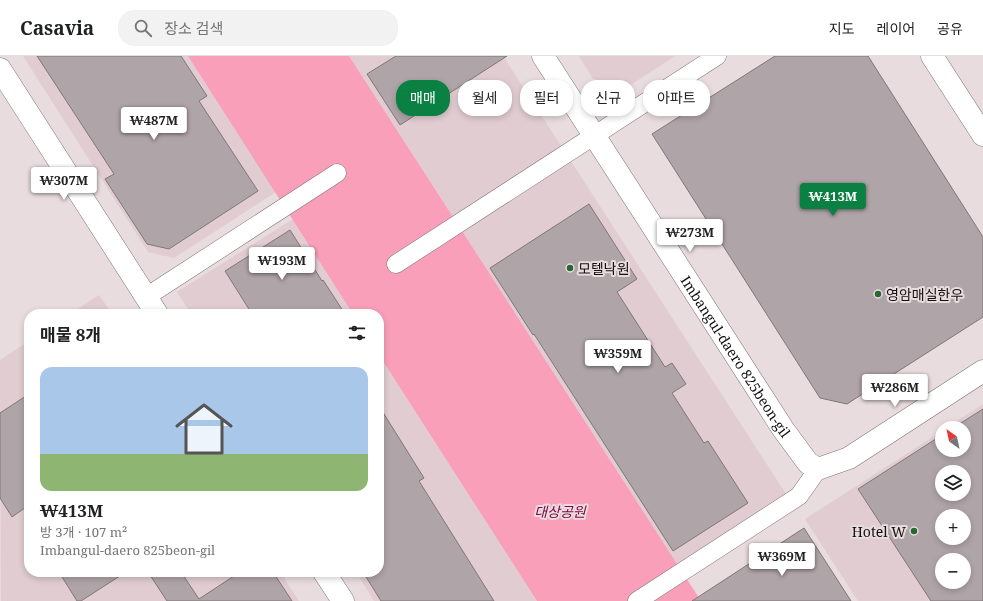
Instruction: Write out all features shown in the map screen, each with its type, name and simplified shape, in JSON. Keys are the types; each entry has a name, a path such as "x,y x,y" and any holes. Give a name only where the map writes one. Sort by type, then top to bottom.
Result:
{"street":[{"name":"Imbangul-daero 825beon-gil","path":"543,56 786,434 808,463 818,469"},
{"path":"396,264 717,56"},
{"path":"932,56 983,135"},
{"path":"0,69 152,306 337,173"},
{"path":"637,601 799,496 818,469 850,458 983,371"},
{"path":"327,577 343,601"}],"shaded area":[{"path":"23,56 188,56 276,192 174,258 148,252"},
{"path":"349,56 503,56 520,82 520,116 542,116 786,494 677,564"},
{"path":"579,56 675,56 635,82 635,80 593,79"},
{"path":"293,219 350,309 188,309 177,292"},
{"path":"99,295 109,309 78,309"},
{"path":"24,344 24,577 283,577 299,601 1,601 0,360"},
{"path":"384,363 537,601 374,601 359,577 384,577"},
{"path":"983,404 983,601 858,601 805,519 935,435 935,457 971,457 971,421 957,421"}],"green space":[{"name":"대상공원","path":"188,56 349,56 701,601 537,601 384,363 384,309 350,309"}],"building":[{"path":"37,56 181,56 207,96 199,101 258,191 169,249 147,244 105,179 114,174"},
{"path":"396,56 507,56 470,80 458,80 458,88 450,93 450,80 396,80 396,116 414,116 400,125 367,74"},
{"path":"775,56 868,56 983,237 983,317 847,404 820,398 652,134 680,116 710,116 710,97"},
{"path":"589,204 637,279 617,292 665,367 672,363 686,384 672,393 704,443 708,441 748,503 673,551 490,268"},
{"path":"290,230 342,309 249,309 225,271"},
{"path":"24,397 24,509 12,517 0,498 0,413"},
{"name":"Hotel W","path":"983,409 983,601 931,601 858,489 935,440 935,457 971,457 971,421 964,421"},
{"path":"384,414 424,478 419,481 494,601 381,601 366,577 384,577"},
{"path":"804,528 851,601 692,601"},
{"path":"62,577 118,577 81,601 77,601"},
{"path":"151,577 184,577 199,599 232,577 276,577 292,601 167,601"}],"place":[{"name":"모텔낙원","path":"570,268"},
{"name":"영암매실한우","path":"878,294"},
{"name":"Hotel W","path":"914,531"}]}
